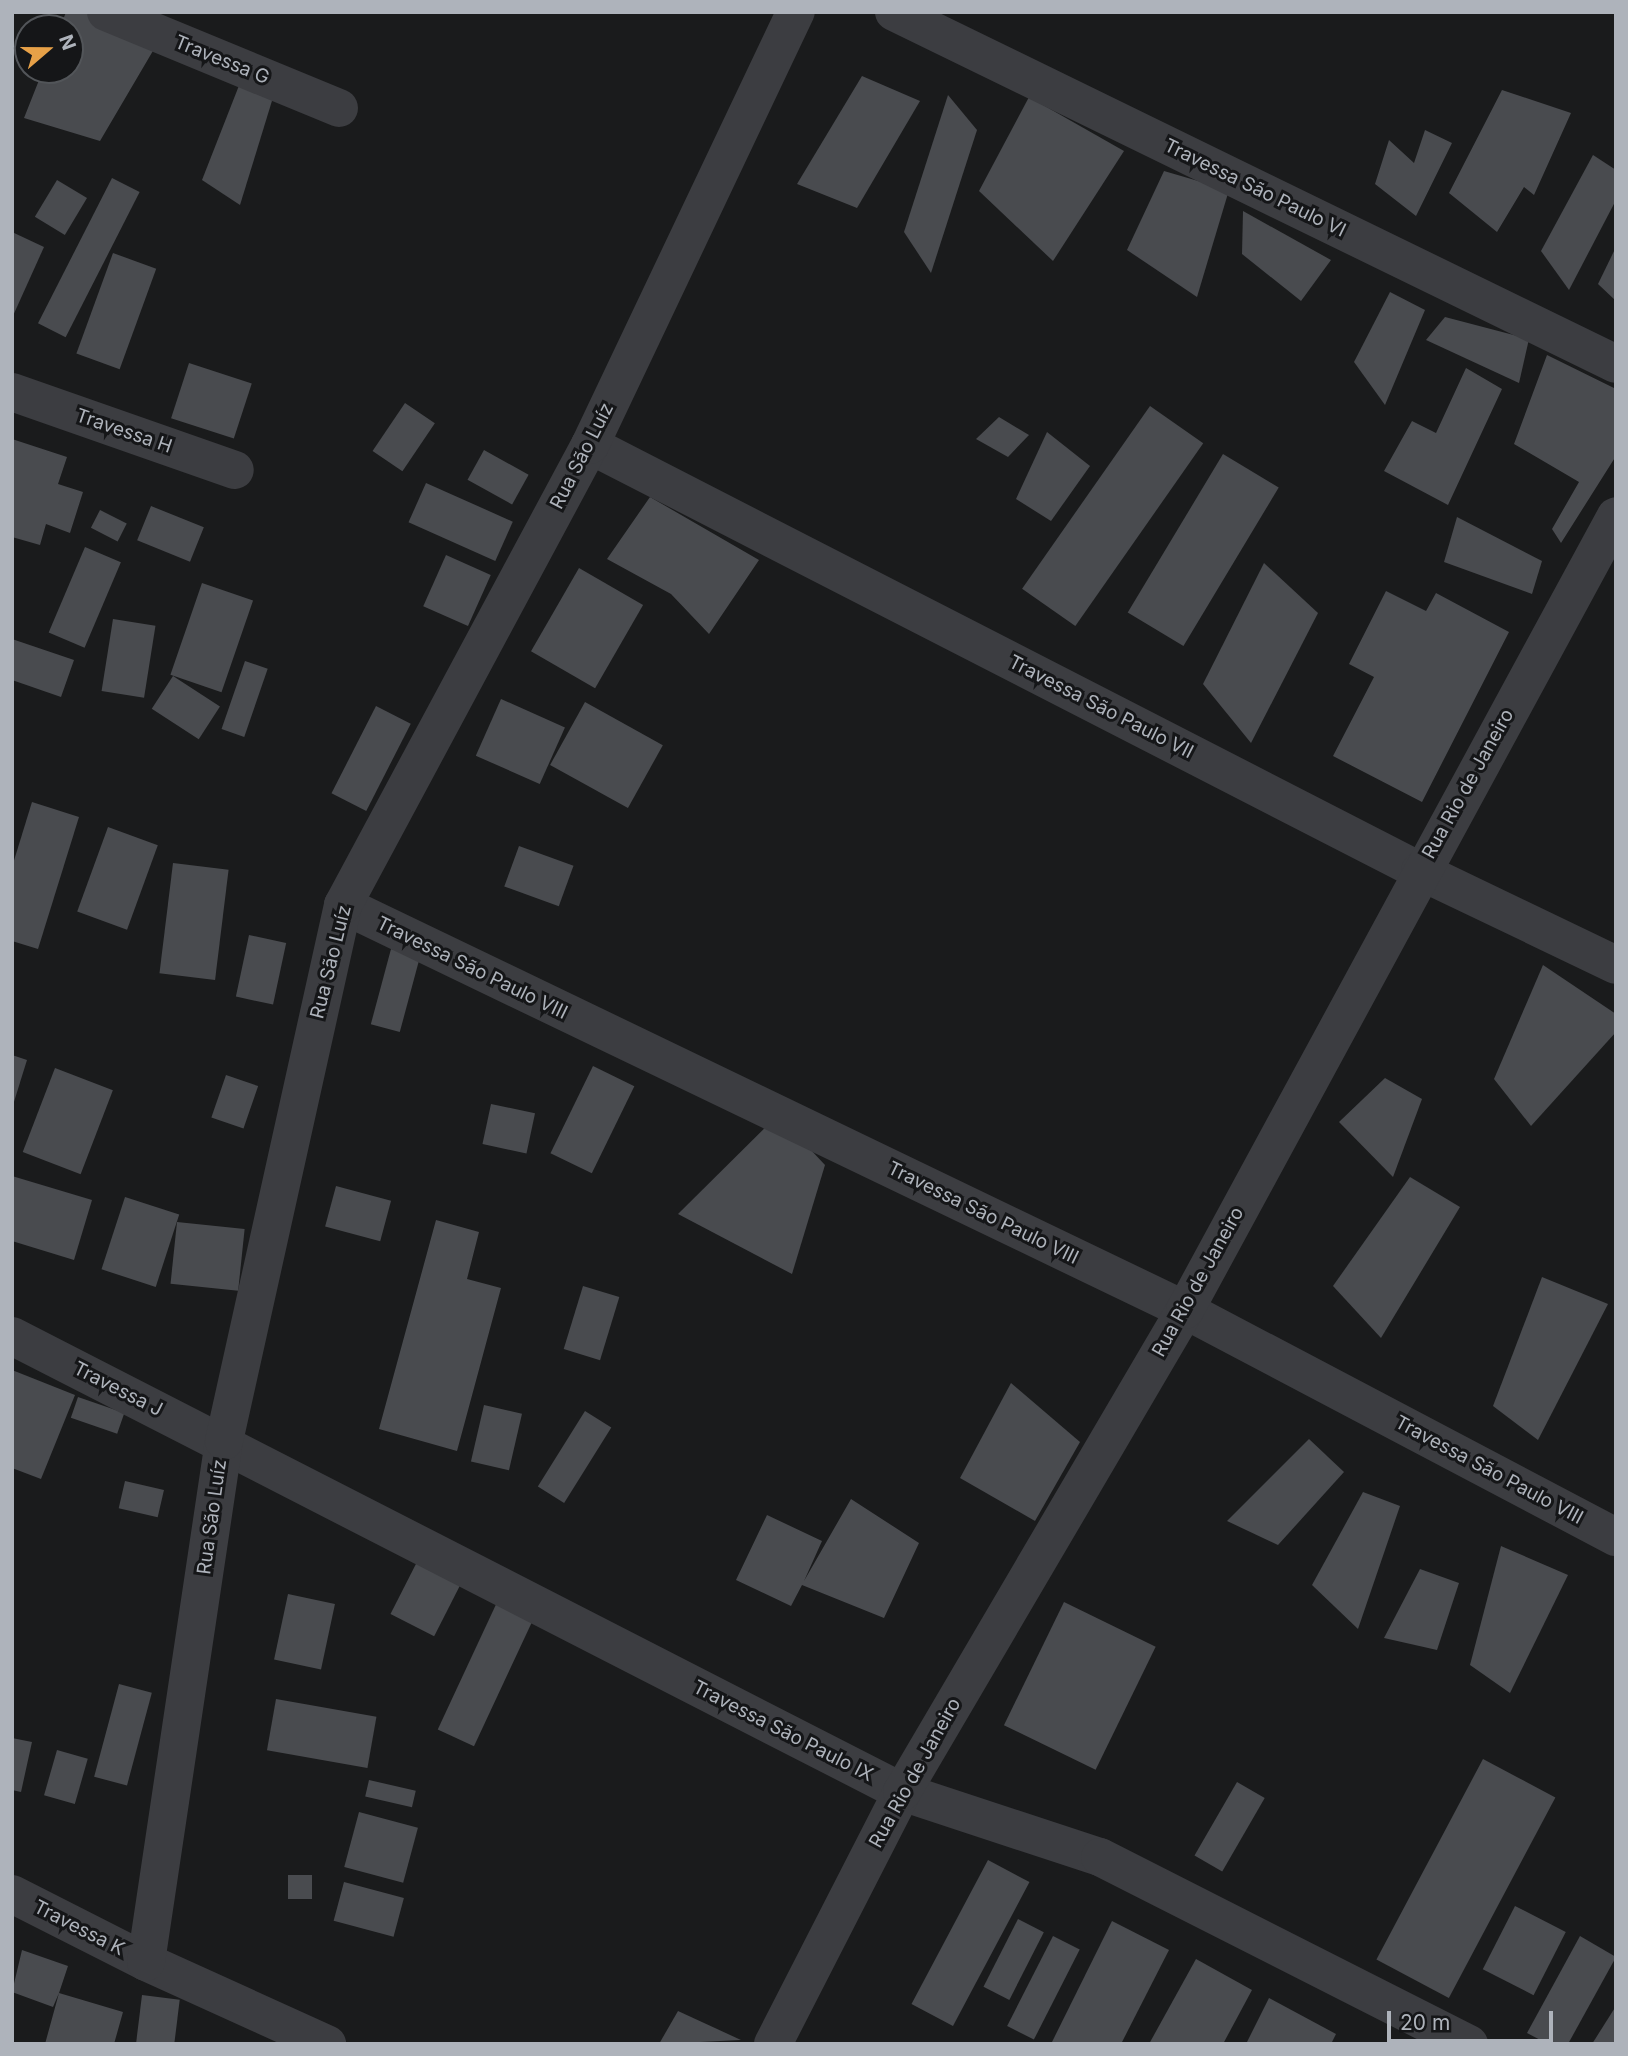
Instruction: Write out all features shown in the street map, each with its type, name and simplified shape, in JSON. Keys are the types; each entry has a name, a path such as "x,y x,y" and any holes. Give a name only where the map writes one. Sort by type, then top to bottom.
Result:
{"street":[{"name":"Travessa G","path":"106,12 339,108"},
{"name":"Rua São Luíz","path":"146,1962 224,1441 343,905 590,445 796,12"},
{"name":"Travessa São Paulo VI","path":"894,12 1616,364"},
{"name":"Travessa H","path":"12,392 235,470"},
{"name":"Travessa São Paulo VII","path":"590,445 1420,871 1616,965"},
{"name":"Rua Rio de Janeiro","path":"773,2044 902,1792 1185,1310 1420,871 1616,516"},
{"name":"Travessa São Paulo VIII","path":"343,905 1185,1310 1616,1537"},
{"name":"Travessa J","path":"12,1336 224,1441"},
{"name":"Travessa São Paulo IX","path":"224,1441 902,1792 1100,1857 1469,2044"},
{"name":"Travessa K","path":"12,1894 146,1962 327,2044"}],"building":[{"path":"91,12 157,44 100,141 24,118 37,84 84,84 84,14 65,14"},
{"path":"862,76 920,101 857,208 797,184"},
{"path":"240,83 275,91 240,205 202,180"},
{"path":"1502,90 1571,113 1534,195 1524,187 1497,232 1449,193"},
{"path":"948,95 977,130 931,273 904,232"},
{"path":"1029,97 1124,151 1053,261 979,191"},
{"path":"1425,130 1452,143 1416,216 1375,184 1389,140 1414,163"},
{"path":"1593,155 1616,170 1616,200 1569,290 1541,251"},
{"path":"1164,171 1229,190 1197,297 1127,250"},
{"path":"112,178 140,192 66,337 38,323"},
{"path":"57,180 87,198 65,235 35,217"},
{"path":"1243,211 1331,260 1301,301 1242,254"},
{"path":"12,232 44,247 12,318"},
{"path":"1616,247 1616,301 1598,284"},
{"path":"113,253 156,269 120,369 76,354"},
{"path":"1390,292 1425,310 1385,405 1354,362"},
{"path":"1445,317 1529,339 1519,383 1426,340"},
{"path":"1547,355 1616,389 1616,456 1561,543 1552,529 1579,482 1514,444"},
{"path":"189,363 252,383 234,439 171,418"},
{"path":"1466,368 1502,389 1448,505 1384,471 1412,421 1436,433"},
{"path":"405,403 435,423 402,471 373,451"},
{"path":"1150,406 1203,443 1075,626 1022,589"},
{"path":"999,417 1029,435 1008,457 976,439"},
{"path":"1047,432 1090,466 1051,521 1016,499"},
{"path":"12,439 67,457 58,484 83,492 70,533 46,524 40,545 12,537"},
{"path":"484,450 529,475 512,504 468,480"},
{"path":"1223,454 1279,487 1183,646 1128,613"},
{"path":"426,483 513,522 495,561 409,522"},
{"path":"650,497 759,560 709,634 671,594 607,559"},
{"path":"151,506 204,527 190,562 137,540"},
{"path":"100,510 127,524 118,541 91,528"},
{"path":"1457,517 1542,561 1532,594 1444,562"},
{"path":"85,547 121,562 85,648 49,633"},
{"path":"446,555 491,575 468,626 423,606"},
{"path":"1264,563 1318,613 1251,743 1203,684"},
{"path":"579,568 643,605 595,688 531,651"},
{"path":"202,583 253,601 221,692 170,675"},
{"path":"1386,591 1426,611 1436,593 1509,632 1422,802 1333,756 1374,677 1349,664"},
{"path":"113,619 155,626 144,698 102,691"},
{"path":"12,639 74,660 61,697 12,680"},
{"path":"245,661 268,669 244,737 222,729"},
{"path":"173,676 220,706 199,739 152,709"},
{"path":"501,699 565,727 540,784 476,756"},
{"path":"585,702 663,745 628,808 550,765"},
{"path":"376,706 411,724 366,811 332,793"},
{"path":"32,802 79,817 38,949 12,941 12,867"},
{"path":"108,827 158,845 127,930 77,912"},
{"path":"519,846 574,866 559,906 504,886"},
{"path":"173,863 229,870 215,980 159,973"},
{"path":"249,935 286,943 273,1005 236,997"},
{"path":"391,949 420,957 400,1032 371,1024"},
{"path":"1543,965 1616,1014 1616,1032 1531,1126 1494,1079"},
{"path":"12,1055 27,1060 13,1105 12,1105"},
{"path":"593,1066 634,1086 592,1173 550,1153"},
{"path":"55,1068 113,1090 81,1174 23,1152"},
{"path":"226,1075 258,1086 243,1129 211,1118"},
{"path":"1385,1078 1422,1099 1393,1177 1339,1122"},
{"path":"491,1104 535,1113 526,1153 482,1144"},
{"path":"778,1115 825,1165 792,1274 678,1214"},
{"path":"12,1176 92,1200 74,1260 12,1241"},
{"path":"1410,1177 1460,1207 1381,1338 1333,1286"},
{"path":"336,1186 391,1201 380,1241 325,1227"},
{"path":"125,1197 179,1215 156,1287 102,1269"},
{"path":"436,1220 479,1232 467,1279 501,1288 457,1451 379,1429"},
{"path":"177,1222 245,1229 238,1291 171,1284"},
{"path":"1542,1277 1608,1304 1538,1440 1493,1406"},
{"path":"583,1286 619,1297 600,1360 564,1349"},
{"path":"12,1370 75,1395 41,1479 12,1468"},
{"path":"1011,1383 1080,1442 1035,1521 960,1478"},
{"path":"78,1397 124,1413 117,1434 71,1418"},
{"path":"484,1405 522,1414 509,1470 471,1462"},
{"path":"585,1411 611,1427 564,1503 538,1486"},
{"path":"1309,1439 1344,1472 1278,1545 1227,1521"},
{"path":"125,1481 164,1490 158,1517 119,1508"},
{"path":"1363,1492 1400,1506 1358,1629 1312,1585"},
{"path":"851,1499 919,1543 884,1618 802,1585 791,1606 736,1580 767,1515 822,1541 804,1581"},
{"path":"1501,1546 1568,1575 1510,1693 1470,1665"},
{"path":"420,1556 464,1578 434,1636 390,1614"},
{"path":"1420,1569 1459,1583 1437,1650 1384,1638"},
{"path":"288,1594 335,1604 321,1670 274,1660"},
{"path":"499,1598 535,1615 474,1746 438,1729"},
{"path":"1064,1602 1156,1647 1096,1770 1004,1725"},
{"path":"119,1684 152,1693 127,1786 94,1777"},
{"path":"276,1699 376,1717 367,1768 267,1750"},
{"path":"12,1738 32,1742 21,1792 12,1790"},
{"path":"57,1750 88,1759 75,1804 44,1795"},
{"path":"1483,1759 1555,1797 1449,1998 1376,1959"},
{"path":"369,1780 416,1791 412,1807 365,1797"},
{"path":"1237,1782 1265,1798 1222,1872 1194,1856"},
{"path":"359,1812 418,1828 403,1883 344,1867"},
{"path":"988,1860 1029,1882 953,2026 911,2004"},
{"path":"288,1875 312,1875 312,1899 288,1899"},
{"path":"344,1882 404,1898 394,1937 334,1921"},
{"path":"1515,1906 1566,1932 1534,1995 1483,1969"},
{"path":"1018,1919 1044,1932 1009,2000 983,1987"},
{"path":"1112,1921 1169,1950 1121,2044 1051,2044"},
{"path":"1053,1936 1080,1950 1034,2040 1007,2026"},
{"path":"1580,1936 1616,1957 1568,2044 1548,2044 1527,2033"},
{"path":"22,1950 68,1966 53,2007 12,1992"},
{"path":"1196,1959 1252,1990 1223,2044 1149,2044"},
{"path":"59,1993 123,2012 114,2044 45,2044"},
{"path":"142,1995 180,2000 174,2044 136,2044"},
{"path":"1269,1998 1336,2034 1331,2044 1246,2044"},
{"path":"1616,2006 1616,2044 1592,2044"},
{"path":"678,2011 741,2040 659,2044"}]}
